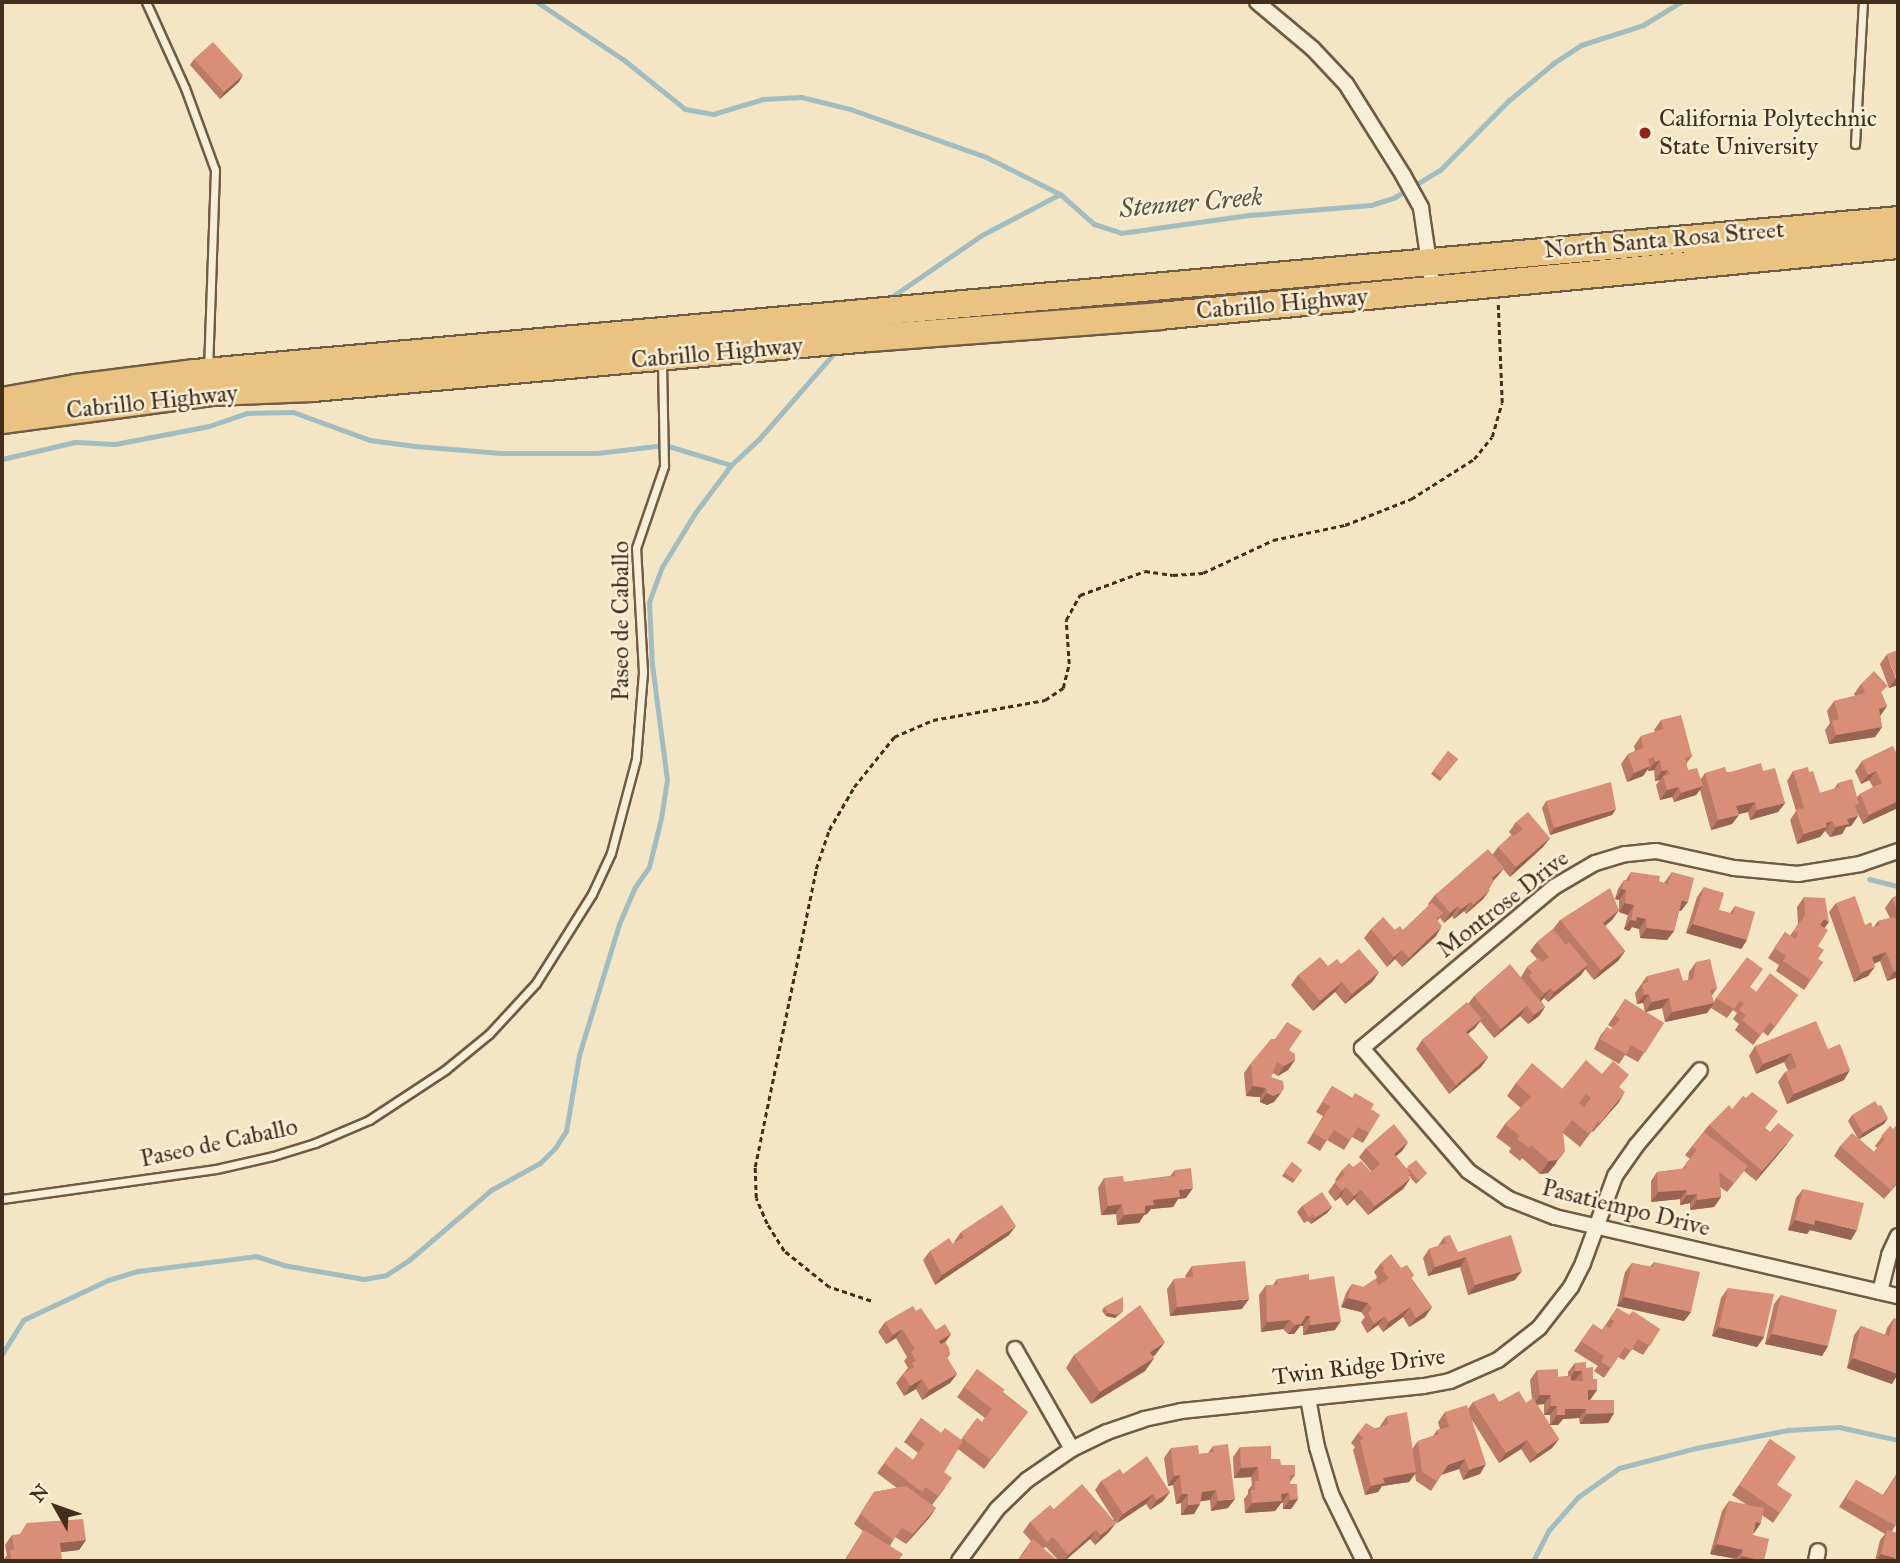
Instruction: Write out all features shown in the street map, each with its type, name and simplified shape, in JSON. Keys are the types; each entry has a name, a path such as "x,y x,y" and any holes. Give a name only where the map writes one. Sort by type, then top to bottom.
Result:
{"highway":[{"name":"North Santa Rosa Street","path":"1430,261 1898,220"},
{"name":"North Santa Rosa Street","path":"1433,290 1898,245"},
{"name":"Cabrillo Highway","path":"2,401 76,388 208,372 1430,261"},
{"name":"Cabrillo Highway","path":"2,420 213,392 313,388 662,359 1433,290"}],"street":[{"path":"1257,2 1312,49 1346,84 1403,175 1421,208 1433,290"},
{"name":"Montrose Drive","path":"1363,1048 1555,887 1595,863 1625,854 1656,851 1744,870 1798,874 1861,864 1898,851"},
{"name":"Pasatiempo Drive","path":"1363,1048 1452,1153 1488,1186 1532,1209 1898,1296"},
{"name":"Twin Ridge Drive","path":"959,1561 998,1509 1027,1480 1073,1449 1144,1419 1181,1411 1424,1386 1450,1381 1498,1360 1539,1328 1556,1308 1583,1263 1607,1192 1625,1160 1700,1070"},
{"path":"1880,1292 1889,1255 1898,1236"},
{"path":"1015,1349 1073,1449"},
{"path":"1308,1398 1317,1447 1331,1494 1364,1561"}],"lane":[{"path":"146,2 185,88 215,170 208,372"},
{"path":"1855,144 1863,2"},
{"name":"Paseo de Caballo","path":"2,1199 216,1168 273,1157 315,1143 369,1120 445,1070 489,1034 536,983 592,894 611,853 636,759 643,672 636,548 664,466 662,359"}],"path":[{"path":"870,1301 829,1287 783,1251 767,1224 757,1198 755,1167 816,869 829,830 854,787 894,737 933,720 1045,700 1063,688 1069,664 1066,620 1080,594 1145,571 1173,575 1203,573 1273,540 1345,525 1411,499 1474,459 1492,437 1502,403 1497,284"}],"building":[{"path":"213,42 243,75 224,92 194,59"},
{"path":"1898,650 1898,677 1896,678 1887,654"},
{"path":"1874,671 1888,686 1881,692 1887,706 1879,709 1882,727 1836,735 1832,721 1839,719 1834,701 1865,693 1861,684"},
{"path":"1681,715 1692,756 1685,758 1688,770 1697,768 1703,786 1681,793 1679,787 1667,790 1663,776 1669,774 1668,770 1662,771 1660,760 1655,762 1654,757 1648,759 1650,766 1634,773 1628,754 1643,748 1641,736 1663,729 1661,720"},
{"path":"1893,746 1898,756 1898,801 1869,815 1860,794 1882,783 1876,771 1868,775 1862,761"},
{"path":"1448,751 1458,759 1442,778 1433,771"},
{"path":"1761,763 1763,771 1775,768 1785,803 1757,810 1755,802 1736,806 1739,815 1718,820 1705,773 1725,767 1727,773"},
{"path":"1808,767 1809,772 1813,771 1820,793 1839,787 1838,783 1852,779 1859,804 1855,805 1858,816 1847,819 1849,824 1836,827 1832,821 1826,823 1827,827 1804,834 1796,810 1804,808 1793,771"},
{"path":"1611,782 1616,809 1554,828 1546,801"},
{"path":"1528,812 1550,838 1516,867 1498,847 1512,834 1514,836 1523,829 1516,822"},
{"path":"1488,849 1504,868 1492,878 1494,881 1488,887 1490,890 1473,905 1471,902 1461,909 1458,906 1450,913 1435,895"},
{"path":"1631,872 1660,876 1659,882 1668,884 1672,872 1694,878 1688,902 1682,900 1674,931 1647,928 1646,919 1637,917 1636,921 1631,920 1634,905 1625,903 1626,890 1622,889 1624,880 1629,881"},
{"path":"1704,887 1724,893 1719,910 1733,914 1735,906 1755,912 1747,940 1693,924"},
{"path":"1610,888 1619,910 1603,923 1625,951 1601,970 1560,920"},
{"path":"1898,895 1898,913 1892,898"},
{"path":"1855,896 1865,925 1871,922 1873,928 1880,925 1878,921 1895,917 1898,927 1898,970 1894,972 1886,952 1872,957 1875,967 1861,973 1836,903"},
{"path":"1804,897 1825,898 1829,922 1824,919 1820,925 1828,930 1818,946 1824,950 1818,959 1823,962 1811,980 1783,961 1786,956 1774,948 1785,932 1795,939 1798,934 1794,931 1805,915"},
{"path":"1432,902 1443,913 1436,919 1442,926 1409,958 1402,950 1394,957 1371,929 1383,917 1395,930 1400,926 1403,930"},
{"path":"1553,929 1566,945 1569,942 1588,965 1554,992 1551,988 1544,994 1529,976 1532,973 1527,967 1539,958 1542,962 1549,957 1537,942"},
{"path":"1359,949 1379,972 1352,994 1342,982 1320,1001 1298,975 1320,957 1328,966 1337,959 1341,964"},
{"path":"1747,957 1763,969 1750,987 1756,992 1770,973 1798,995 1775,1027 1770,1022 1760,1035 1742,1020 1746,1015 1739,1010 1744,1004 1740,1001 1734,1009 1716,998"},
{"path":"1710,959 1717,988 1710,990 1714,1003 1672,1012 1669,998 1652,1002 1649,994 1644,995 1642,984 1648,982 1647,976 1679,968 1683,981 1693,979 1696,962"},
{"path":"1510,964 1545,1007 1534,1015 1527,1006 1501,1029 1474,996"},
{"path":"1625,999 1664,1023 1645,1053 1631,1045 1626,1054 1600,1039 1607,1027 1611,1030 1620,1019 1615,1015"},
{"path":"1467,1002 1482,1019 1466,1032 1488,1057 1456,1085 1422,1040"},
{"path":"1816,1021 1828,1049 1840,1044 1850,1070 1794,1094 1785,1072 1797,1067 1791,1053 1763,1064 1755,1046"},
{"path":"1287,1022 1302,1031 1289,1050 1295,1054 1295,1060 1284,1066 1277,1062 1271,1077 1283,1081 1284,1088 1281,1093 1273,1096 1267,1093 1266,1088 1253,1086 1251,1063 1271,1039 1275,1039"},
{"path":"1586,1060 1602,1074 1613,1061 1629,1075 1619,1087 1625,1092 1600,1123 1584,1107 1591,1098 1586,1094 1579,1103 1562,1089"},
{"path":"1532,1063 1599,1120 1589,1134 1572,1120 1563,1132 1565,1151 1557,1160 1549,1161 1531,1145 1529,1148 1517,1139 1520,1136 1505,1124 1531,1097 1516,1083"},
{"path":"1332,1086 1352,1098 1355,1093 1374,1104 1371,1109 1380,1115 1369,1133 1358,1127 1350,1140 1334,1130 1327,1141 1313,1133 1330,1106 1322,1102"},
{"path":"1752,1092 1778,1111 1765,1128 1770,1132 1778,1123 1794,1135 1762,1171 1709,1125 1729,1105 1732,1109 1743,1096 1746,1098"},
{"path":"1875,1101 1878,1106 1881,1105 1888,1118 1863,1133 1852,1115"},
{"path":"1898,1123 1898,1181 1891,1190 1840,1146 1852,1133 1874,1152 1885,1139 1881,1136 1890,1126 1893,1129"},
{"path":"1394,1124 1408,1142 1394,1154 1411,1174 1408,1176 1410,1179 1375,1206 1361,1190 1354,1196 1346,1187 1342,1191 1335,1183 1345,1174 1342,1170 1349,1163 1353,1167 1361,1161 1371,1172 1380,1164 1366,1148"},
{"path":"1704,1132 1748,1166 1734,1183 1719,1172 1721,1197 1697,1200 1697,1194 1687,1195 1687,1190 1658,1192 1657,1172 1686,1168 1686,1163 1697,1150 1692,1146"},
{"path":"1416,1160 1427,1173 1419,1181 1407,1167"},
{"path":"1292,1162 1302,1170 1295,1180 1284,1172"},
{"path":"1191,1168 1193,1188 1179,1190 1180,1197 1153,1200 1154,1205 1145,1206 1145,1213 1124,1215 1122,1204 1108,1206 1104,1178 1123,1176 1124,1182 1175,1176 1175,1170"},
{"path":"1803,1189 1864,1203 1857,1230 1815,1220 1814,1225 1795,1220"},
{"path":"1322,1192 1332,1207 1315,1218 1313,1214 1309,1217 1302,1206"},
{"path":"1002,1205 1016,1226 942,1275 930,1251 949,1238 953,1244 964,1237 961,1232"},
{"path":"1450,1235 1458,1252 1511,1235 1522,1271 1475,1285 1466,1257 1435,1267 1429,1249 1446,1243 1444,1237"},
{"path":"1391,1254 1401,1268 1407,1265 1414,1275 1411,1279 1432,1307 1416,1318 1410,1307 1389,1322 1385,1316 1374,1324 1368,1313 1372,1309 1368,1303 1348,1298 1352,1284 1363,1287 1375,1279 1379,1285 1389,1278 1382,1270 1385,1269 1381,1263"},
{"path":"1245,1261 1249,1299 1177,1307 1174,1279 1193,1277 1192,1266"},
{"path":"1654,1262 1700,1272 1691,1312 1624,1297 1632,1263 1653,1267"},
{"path":"1309,1274 1309,1280 1334,1276 1341,1321 1310,1325 1310,1316 1306,1316 1301,1324 1295,1325 1290,1320 1267,1322 1266,1285 1278,1285 1277,1279"},
{"path":"1728,1288 1774,1294 1764,1337 1719,1327"},
{"path":"1781,1295 1837,1310 1828,1346 1772,1334"},
{"path":"1123,1297 1123,1311 1117,1315 1108,1313 1104,1307"},
{"path":"1140,1305 1165,1342 1150,1352 1154,1358 1100,1392 1074,1355"},
{"path":"913,1306 916,1311 921,1308 936,1330 945,1324 951,1334 939,1341 941,1344 945,1342 949,1348 950,1354 946,1356 957,1374 929,1390 922,1379 910,1386 903,1374 914,1367 912,1363 916,1361 911,1352 915,1349 902,1329 893,1335 885,1322"},
{"path":"1617,1308 1629,1315 1633,1311 1660,1329 1650,1346 1638,1339 1631,1351 1625,1347 1611,1368 1601,1362 1604,1356 1581,1341 1593,1324 1602,1330 1605,1325 1610,1328 1614,1321 1610,1318"},
{"path":"1894,1318 1898,1319 1898,1374 1853,1358 1861,1326 1889,1336"},
{"path":"1586,1362 1586,1368 1593,1367 1593,1379 1597,1379 1597,1390 1588,1390 1588,1400 1614,1400 1614,1413 1586,1414 1586,1409 1565,1409 1565,1415 1557,1415 1557,1406 1551,1406 1551,1395 1540,1395 1537,1370 1558,1369 1558,1377 1571,1376 1571,1381 1583,1381 1582,1371 1575,1371 1575,1363"},
{"path":"977,1369 1028,1412 991,1460 962,1438 977,1418 982,1422 992,1409 964,1387"},
{"path":"1519,1391 1526,1403 1533,1398 1559,1439 1537,1454 1527,1440 1506,1453 1473,1402 1494,1393 1499,1402"},
{"path":"1467,1405 1486,1464 1469,1470 1465,1459 1448,1465 1437,1481 1422,1472 1418,1441 1439,1434 1437,1430 1449,1427 1445,1412"},
{"path":"1407,1412 1416,1472 1383,1478 1385,1483 1371,1486 1360,1440 1364,1439 1358,1433 1366,1423 1376,1429 1388,1424 1387,1416"},
{"path":"921,1418 941,1433 945,1428 963,1441 944,1472 952,1478 938,1496 926,1487 922,1492 884,1463 896,1447 913,1460 925,1444 911,1433"},
{"path":"1770,1439 1796,1457 1777,1485 1792,1495 1780,1513 1739,1485"},
{"path":"1228,1444 1235,1499 1218,1501 1216,1490 1202,1492 1200,1504 1188,1505 1188,1494 1182,1494 1180,1475 1174,1476 1171,1448 1198,1445 1199,1454 1214,1452 1213,1446"},
{"path":"1271,1446 1271,1459 1280,1459 1281,1465 1295,1465 1295,1475 1290,1475 1290,1484 1297,1484 1298,1499 1290,1500 1289,1493 1281,1494 1282,1501 1252,1503 1251,1490 1255,1490 1255,1481 1259,1481 1258,1467 1241,1468 1240,1447"},
{"path":"1147,1456 1170,1492 1157,1500 1153,1494 1123,1514 1101,1481 1120,1469 1123,1474"},
{"path":"1897,1473 1896,1526 1846,1498 1856,1480 1884,1496"},
{"path":"1082,1484 1116,1523 1101,1535 1096,1530 1068,1555 1053,1537 1047,1542 1030,1522 1050,1505 1057,1512 1055,1508"},
{"path":"906,1486 936,1508 913,1534 902,1528 893,1540 860,1514 874,1492"},
{"path":"1729,1501 1764,1508 1761,1523 1756,1522 1753,1535 1769,1539 1764,1561 1742,1556 1743,1550 1717,1544"},
{"path":"83,1519 86,1540 60,1543 62,1560 11,1561 10,1550 14,1550 12,1535 20,1534 27,1523"},
{"path":"864,1530 903,1554 898,1561 845,1561"},
{"path":"1887,1530 1898,1533 1898,1561 1881,1554"},
{"path":"1033,1539 1058,1561 1016,1561"}],"waterway":[{"name":"Stenner Creek","path":"537,2 624,60 685,109 713,114 763,99 801,97 850,109 986,157 1060,194 1094,224 1121,233 1249,215 1371,205 1395,197 1440,170 1508,101 1555,62 1581,45 1643,25 1681,2"},
{"path":"887,300 982,235 1060,194"},
{"path":"2,1354 23,1320 108,1280 138,1271 256,1256 283,1265 364,1279 386,1275 409,1260 491,1190 540,1163 555,1148 566,1131 579,1055 619,924 635,887 649,867 661,818 667,780 652,665 649,602 662,567 695,513 731,465 759,439 836,351"},
{"path":"2,459 75,442 115,444 209,426 246,413 293,412 370,440 415,446 501,453 597,453 665,445 731,465"},
{"path":"1869,879 1898,886"},
{"path":"1533,1561 1549,1530 1578,1497 1619,1468 1696,1448 1788,1430 1839,1427 1898,1440"}],"place":[{"name":"California Polytechnic State University","path":"1645,133"}]}
